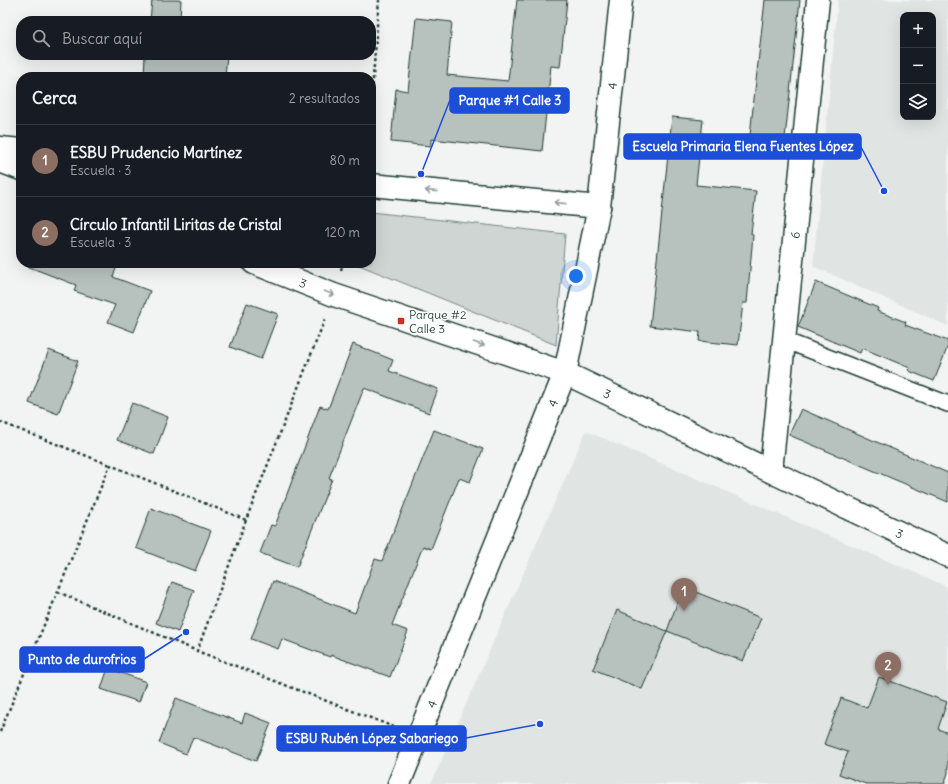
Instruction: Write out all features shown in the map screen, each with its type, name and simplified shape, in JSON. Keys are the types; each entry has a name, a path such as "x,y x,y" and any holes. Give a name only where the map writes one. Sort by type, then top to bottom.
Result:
{"street":[{"name":"4","path":"399,784 565,373 599,207 621,0"},
{"name":"6","path":"771,471 818,0"},
{"path":"0,148 16,150"},
{"path":"0,161 16,167"},
{"path":"376,185 599,207"},
{"name":"3","path":"266,268 334,295 565,373 948,556"}],"lane":[{"path":"784,340 948,404"}],"path":[{"path":"376,39 379,0"},
{"path":"373,72 374,60"},
{"path":"198,651 246,520 334,295 342,268"},
{"path":"0,422 246,520"},
{"path":"0,732 110,465"},
{"path":"58,592 198,651 419,736"}],"shaded area":[{"path":"838,0 948,0 948,326 813,266"},
{"path":"376,213 565,234 556,345 366,268 376,268"},
{"path":"586,431 948,587 948,784 431,784"}],"building":[{"path":"152,0 181,0 180,16 150,16"},
{"path":"517,0 567,0 560,67 551,66 542,151 431,139 431,146 391,142 396,89 408,91 416,18 452,22 447,75 508,81"},
{"path":"765,0 800,0 785,138 750,135"},
{"path":"145,60 227,60 225,72 144,72"},
{"path":"672,117 703,120 696,185 756,191 751,234 753,235 747,303 743,303 738,345 699,341 700,332 650,326"},
{"path":"32,268 116,268 113,277 150,291 134,332 108,322 115,305 74,291 76,285"},
{"path":"816,282 878,308 877,311 906,322 905,325 948,341 948,346 934,381 909,371 910,368 862,348 860,353 798,327"},
{"path":"247,303 278,314 261,359 230,347"},
{"path":"353,344 393,360 389,371 438,389 429,413 364,388 329,478 332,479 297,567 260,553 271,525 275,526 320,406 328,409"},
{"path":"49,350 78,361 58,414 29,403"},
{"path":"132,403 168,417 154,454 117,440"},
{"path":"801,409 948,473 948,502 789,435"},
{"path":"434,430 483,449 470,482 459,478 431,549 423,546 392,625 408,631 390,677 282,639 278,649 251,639 273,581 355,613 375,559 382,561"},
{"path":"151,508 211,531 195,571 136,548"},
{"path":"172,582 194,590 178,632 156,623"},
{"path":"683,587 761,618 743,661 667,631"},
{"path":"617,610 667,631 642,689 593,669"},
{"path":"108,668 146,682 139,702 101,689"},
{"path":"879,677 947,702 938,729 948,733 948,773 944,784 866,784 839,774 848,752 824,744 841,698 867,708"},
{"path":"176,698 242,723 245,713 271,723 256,761 193,737 186,754 159,743"}],"place":[{"name":"Parque #1 Calle 3","path":"421,174"},
{"name":"Escuela Primaria Elena Fuentes López","path":"884,191"},
{"name":"Parque #2 Calle 3","path":"401,321"},
{"name":"ESBU Prudencio Martínez","path":"684,611"},
{"name":"Punto de durofrios","path":"186,632"},
{"name":"Círculo Infantil Liritas de Cristal","path":"888,685"},
{"name":"ESBU Rubén López Sabariego","path":"540,724"}]}
